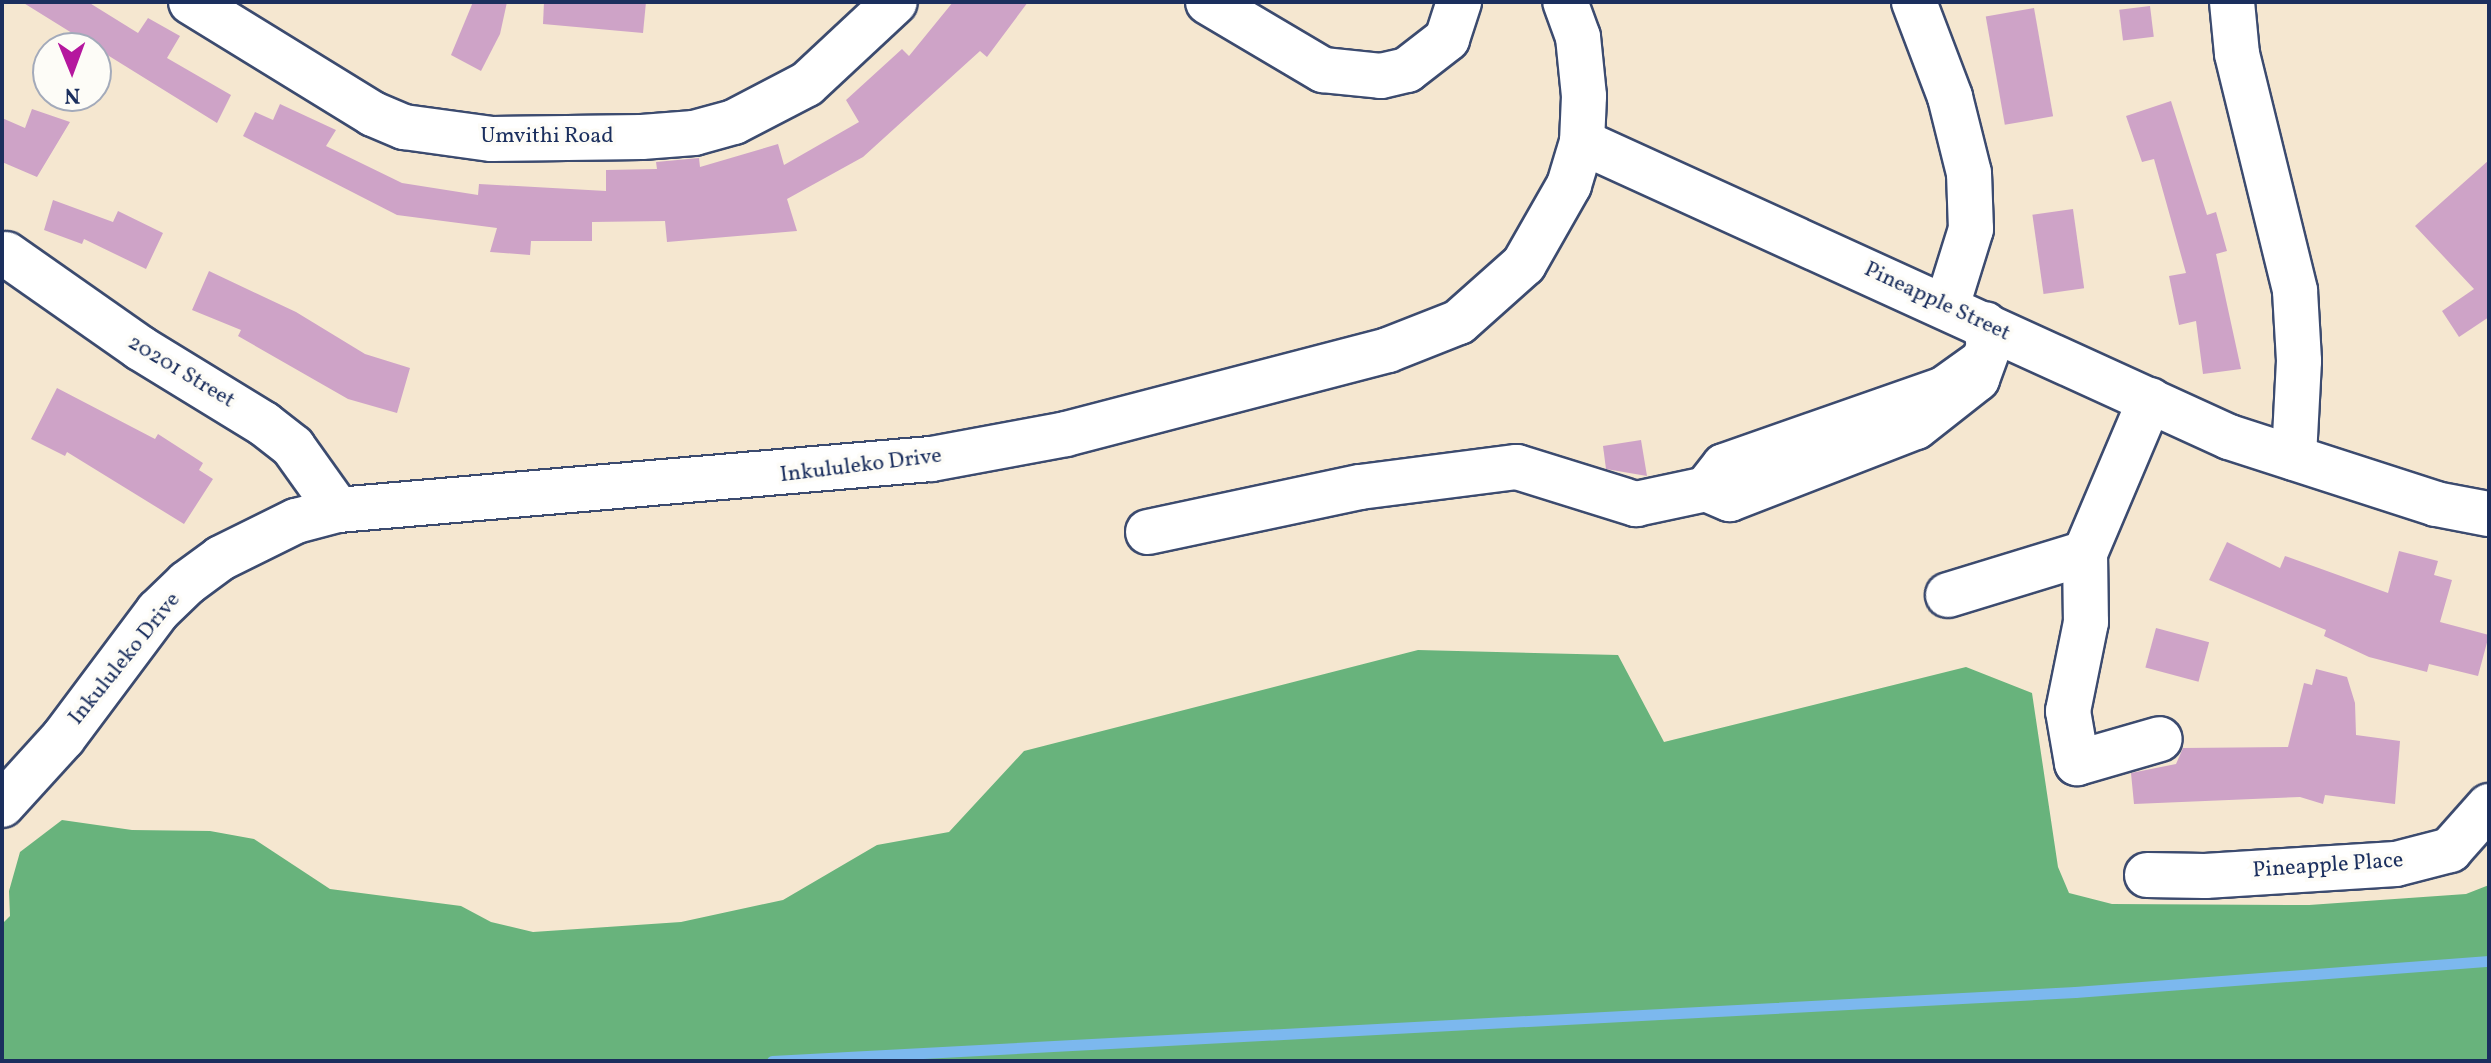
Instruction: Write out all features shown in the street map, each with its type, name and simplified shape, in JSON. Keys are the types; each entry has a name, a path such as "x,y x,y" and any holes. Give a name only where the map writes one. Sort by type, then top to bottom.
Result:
{"street":[{"name":"Umvithi Road","path":"191,2 373,114 404,127 492,139 642,137 694,133 734,122 807,84 895,2"},
{"path":"1208,2 1323,70 1381,76 1407,70 1447,39 1459,2"},
{"name":"Inkululeko Drive","path":"2,805 63,738 158,611 187,583 221,558 296,521 338,510 931,459 1066,434 1388,350 1459,322 1524,264 1549,228 1582,142 1582,64 1565,2"},
{"path":"1148,532 1360,487 1517,467 1636,504 1706,489 1730,499 1916,427 1977,379 1970,331 1969,173 1950,97 1914,2"},
{"path":"2232,2 2237,54 2295,291 2299,361 2294,458"},
{"name":"Pineapple Street","path":"1582,142 1970,331 2150,400 2229,437 2436,504 2489,514"},
{"name":"20201 Street","path":"6,254 140,348 264,424 293,447 338,510"},
{"path":"2150,400 2085,553 2086,622 2068,711 2077,763 2160,739"},
{"path":"1948,595 2085,553"},
{"name":"Pineapple Place","path":"2147,875 2396,864 2450,850 2489,806"}],"green space":[{"path":"1418,650 1618,655 1664,742 1966,667 2032,693 2058,867 2069,893 2112,904 2309,905 2466,894 2489,885 2489,1061 2,1061 2,924 10,916 9,891 20,852 62,820 132,830 210,831 254,839 330,889 461,906 491,922 533,932 681,922 783,900 877,845 949,832 1024,751"}],"building":[{"path":"22,2 88,2 138,33 148,18 180,36 167,58 231,95 217,123 112,58 112,32 70,32"},
{"path":"473,2 507,2 500,34 481,71 451,55"},
{"path":"544,2 646,2 643,33 543,24"},
{"path":"953,2 1028,2 987,57 980,51 863,157 787,199 797,231 667,242 665,221 592,222 592,241 531,241 530,255 490,252 497,228 397,215 243,136 255,112 273,120 280,104 336,130 326,146 402,183 478,195 479,184 606,191 606,170 657,169 656,162 699,158 700,167 778,144 784,165 859,122 846,100 902,49 909,56"},
{"path":"2150,6 2154,37 2123,41 2119,10"},
{"path":"2034,8 2053,116 2005,125 1986,17"},
{"path":"2171,101 2207,215 2216,212 2227,251 2216,254 2241,369 2203,374 2196,321 2179,325 2169,276 2186,273 2154,159 2142,162 2126,116"},
{"path":"32,109 32,112 70,122 37,177 2,162 2,118 25,128"},
{"path":"2489,160 2489,317 2459,337 2442,311 2474,289 2415,226"},
{"path":"53,200 113,222 118,211 163,233 146,269 84,239 82,244 44,230"},
{"path":"2073,209 2084,288 2044,294 2032,215"},
{"path":"209,271 296,312 365,354 410,368 397,413 348,399 238,336 241,330 192,310"},
{"path":"57,388 155,439 158,434 203,463 199,470 213,479 184,524 67,452 65,456 31,439"},
{"path":"1641,440 1647,476 1606,469 1603,446"},
{"path":"2227,542 2280,568 2285,556 2388,593 2399,551 2438,561 2434,575 2452,580 2440,622 2489,635 2478,676 2429,664 2427,672 2369,657 2324,636 2326,630 2209,580"},
{"path":"2156,628 2209,642 2199,682 2145,668"},
{"path":"2316,669 2347,677 2355,703 2356,735 2400,741 2395,804 2325,795 2323,804 2300,797 2134,804 2131,773 2176,764 2183,748 2288,747 2304,683 2312,685"}],"waterway":[{"path":"772,1061 2075,992 2489,961"}]}
